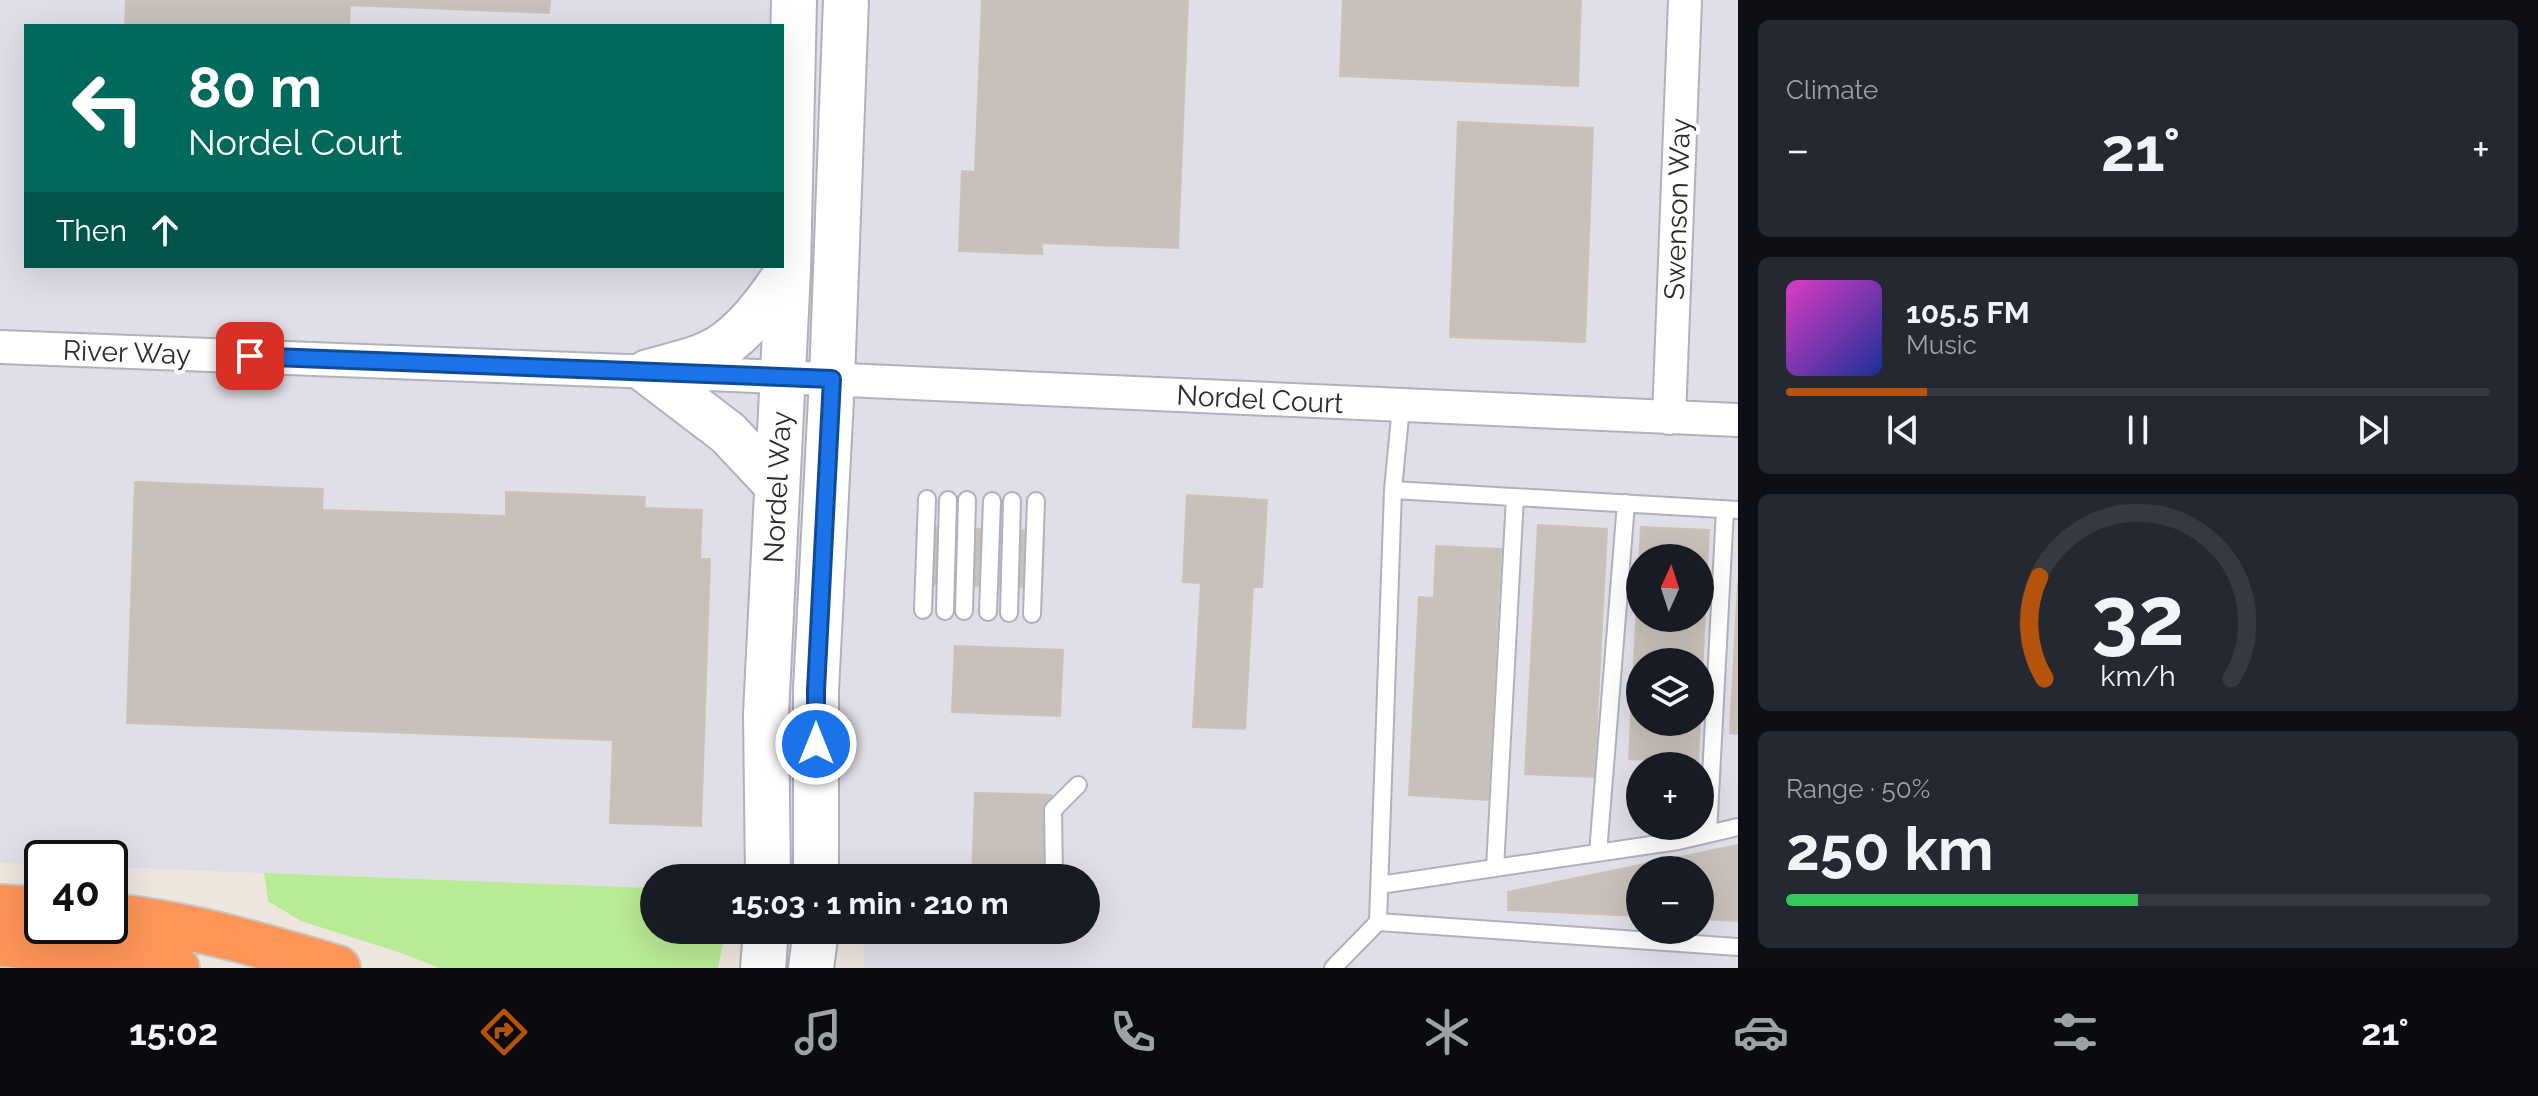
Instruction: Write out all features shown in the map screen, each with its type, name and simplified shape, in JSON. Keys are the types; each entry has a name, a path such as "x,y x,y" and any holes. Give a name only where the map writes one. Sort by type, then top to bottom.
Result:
{"highway":[{"path":"0,907 24,908"},
{"path":"128,919 254,944 338,968"},
{"path":"0,944 98,953 177,968"}],"street":[{"name":"Nordel Way","path":"768,864 766,714 788,271 794,0"},
{"name":"Nordel Way","path":"816,864 816,690 832,379 846,0"},
{"name":"Swenson Way","path":"1669,418 1685,0"},
{"path":"648,372 711,353 734,336 767,303 788,271"},
{"name":"River Way","path":"0,347 782,377"},
{"path":"648,372 728,433 776,484"},
{"name":"Nordel Court","path":"782,377 1738,420"},
{"path":"763,968 765,944"},
{"path":"811,968 814,944"},
{"path":"817,944 819,968"}],"lane":[{"path":"1333,968 1378,922 1393,490 1401,406"},
{"path":"1393,490 1732,509 1714,753"},
{"path":"1495,868 1515,497"},
{"path":"923,610 927,499"},
{"path":"945,611 948,500"},
{"path":"964,611 967,500"},
{"path":"988,612 992,501"},
{"path":"1009,613 1012,501"},
{"path":"1032,614 1036,501"},
{"path":"1598,853 1626,503"},
{"path":"1054,864 1053,810 1078,785"},
{"path":"1714,833 1738,827"},
{"path":"1380,885 1673,840"},
{"path":"1378,922 1738,947"}],"shaded area":[{"path":"0,0 1738,0 1738,968 864,968 863,944 1100,944 1100,864 640,864 640,887 128,868 128,840 24,840 24,864 0,863"}],"green space":[{"path":"264,873 640,887 640,944 723,944 718,968 440,968 301,921 268,901"}],"building":[{"path":"126,0 550,0 549,13 350,5 349,24 125,24"},
{"path":"982,0 1188,0 1178,248 1042,243 1042,254 959,251 962,171 975,172"},
{"path":"1343,0 1581,0 1578,86 1340,76"},
{"path":"1458,122 1593,128 1585,342 1450,337"},
{"path":"135,482 323,489 322,510 506,516 506,492 645,497 644,508 702,510 700,559 710,559 701,826 610,823 613,740 127,723"},
{"path":"1187,495 1267,500 1262,587 1253,587 1245,729 1193,727 1201,583 1183,582"},
{"path":"1538,525 1607,529 1594,777 1525,774"},
{"path":"919,527 1044,531 1042,588 917,584"},
{"path":"1641,527 1709,530 1708,544 1640,544"},
{"path":"1436,546 1501,549 1488,800 1409,795 1419,597 1434,598"},
{"path":"1738,583 1738,734 1730,733"},
{"path":"1636,632 1704,632 1703,648 1635,648"},
{"path":"955,646 1063,650 1060,716 952,712"},
{"path":"1630,736 1699,736 1698,752 1629,752"},
{"path":"975,793 1052,795 1050,864 972,864"},
{"path":"1738,845 1738,921 1714,920 1714,856 1684,856"},
{"path":"1626,868 1626,915 1508,910 1508,892"}],"route":[{"path":"250,356 832,379 816,744"}]}
